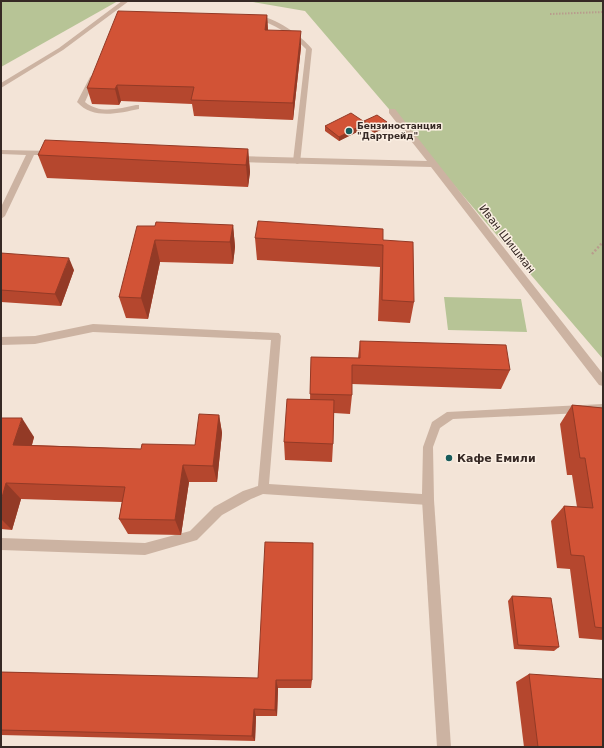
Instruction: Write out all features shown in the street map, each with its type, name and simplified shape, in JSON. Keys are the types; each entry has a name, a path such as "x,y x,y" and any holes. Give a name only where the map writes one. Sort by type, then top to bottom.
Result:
{"street":[{"path":"1,86 61,49 126,1"},
{"path":"248,16 266,20 281,27 303,42 309,49 297,161"},
{"path":"97,68 81,102 86,108 99,111 119,112 136,107"},
{"name":"Иван Шишман","path":"392,111 603,382"},
{"path":"1,152 62,154"},
{"path":"1,216 31,153"},
{"path":"227,159 433,164"},
{"path":"1,341 35,340 93,328 276,336 263,489"},
{"path":"444,747 428,500 428,447 436,425 451,415 603,408"},
{"path":"1,544 145,549 193,536 218,511 247,495 263,489 428,500"}],"path":[{"path":"550,14 603,12"},
{"path":"592,254 603,242"}],"green space":[{"path":"1,1 118,1 1,67"},
{"path":"247,1 603,1 603,359 305,11"},
{"path":"444,297 521,299 527,332 448,330"}],"building":[{"path":"118,11 267,15 265,30 301,31 293,103 191,100 194,87 117,85 115,89 87,88"},
{"path":"351,113 366,123 339,137 325,126"},
{"path":"377,115 387,122 375,128 364,121"},
{"path":"45,140 248,149 246,165 38,155"},
{"path":"258,221 383,229 383,240 413,242 414,302 382,300 383,245 255,238"},
{"path":"156,222 233,225 230,242 155,240 141,298 119,297 137,226 155,226"},
{"path":"1,253 69,258 55,294 1,290"},
{"path":"360,341 506,345 510,370 352,365 352,395 310,394 311,357 360,358"},
{"path":"287,399 334,400 333,444 284,442"},
{"path":"572,405 603,408 603,628 595,627 584,556 571,555 564,506 593,508 585,458 580,458"},
{"path":"199,414 219,415 213,466 183,465 175,520 119,519 125,487 6,483 1,501 1,418 22,418 13,445 141,449 142,444 195,445"},
{"path":"265,542 313,543 312,680 276,680 275,710 254,709 252,736 1,730 1,672 258,678"},
{"path":"512,596 551,598 559,647 518,645"},
{"path":"529,674 603,679 603,747 538,747"}],"place":[{"name":"Бензиностанция \"Дартрейд\"","path":"349,131"},
{"name":"Кафе Емили","path":"449,458"}]}
